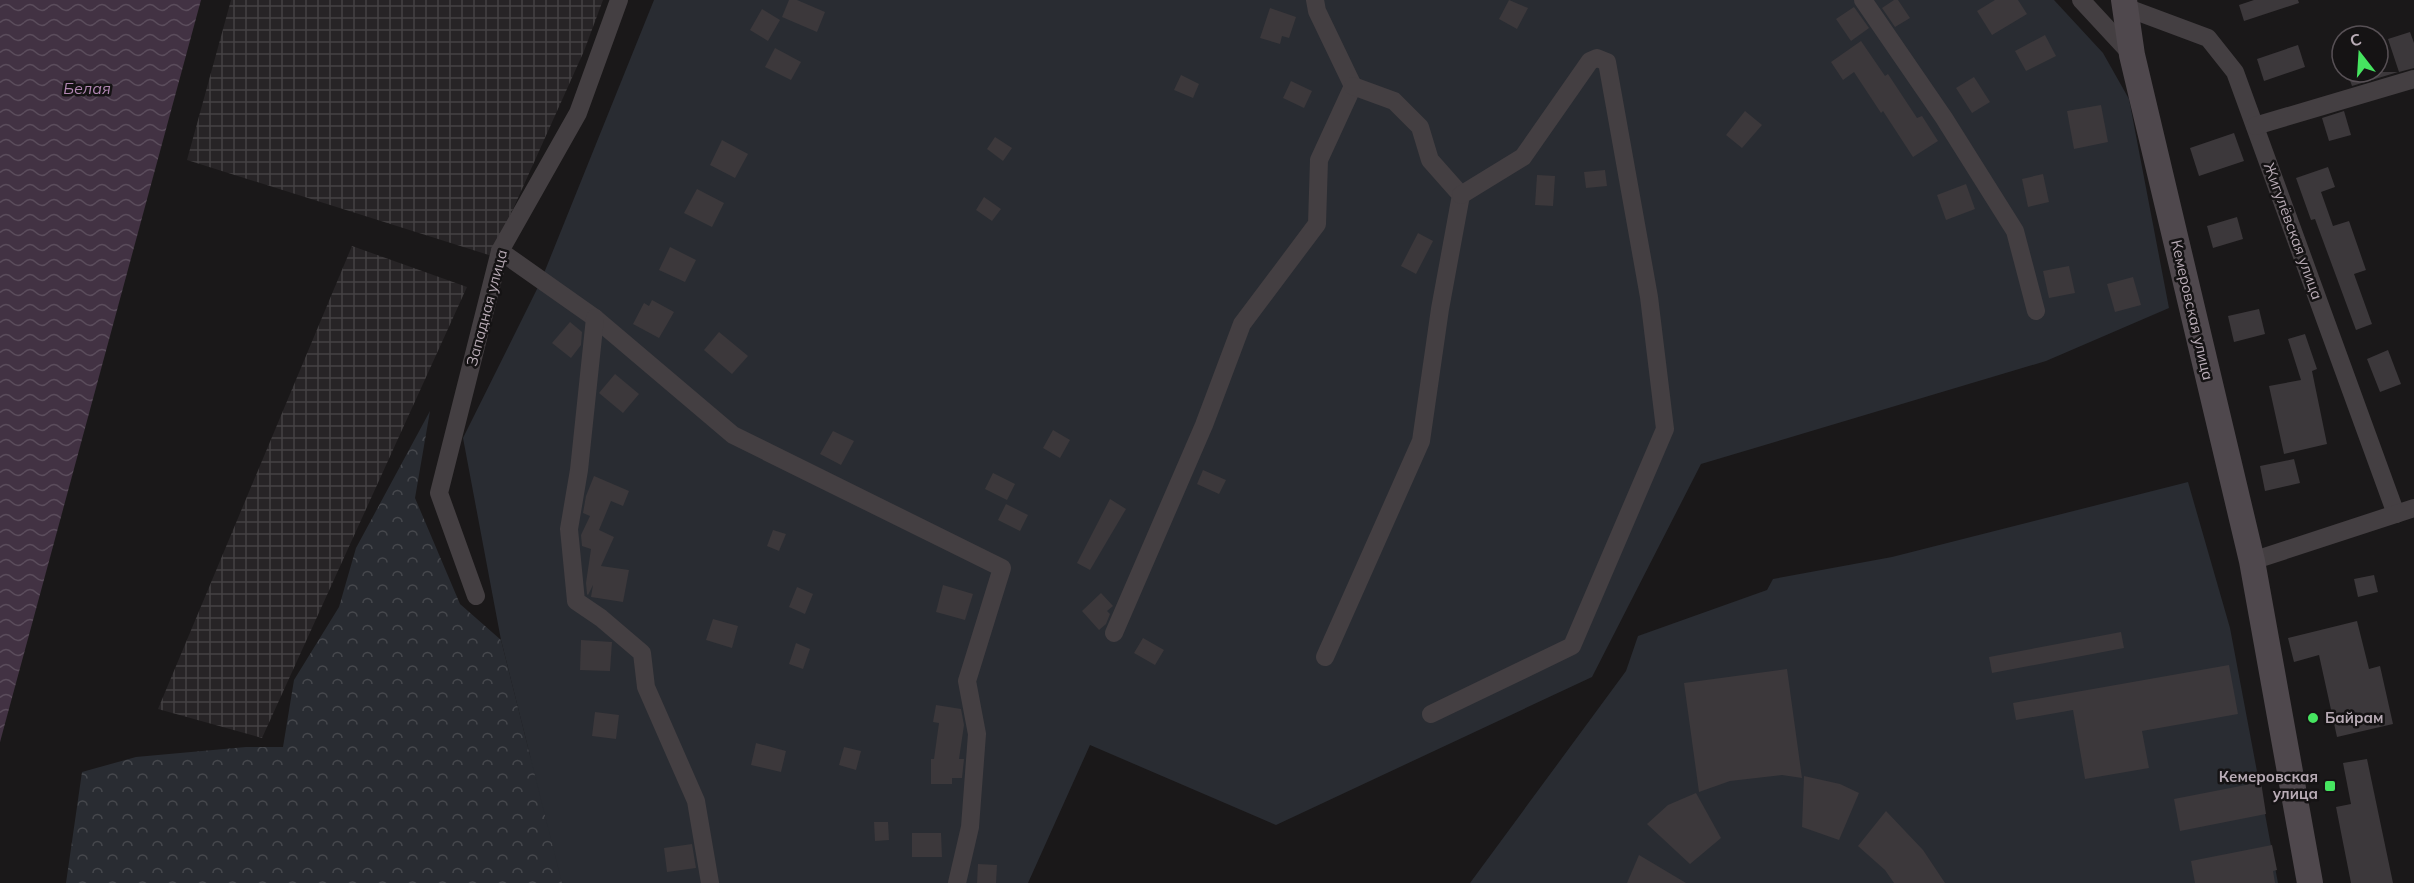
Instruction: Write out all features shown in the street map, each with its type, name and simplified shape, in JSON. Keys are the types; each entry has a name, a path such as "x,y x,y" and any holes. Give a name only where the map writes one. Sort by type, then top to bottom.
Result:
{"main road":[{"name":"Кемеровская улица","path":"2124,3 2132,56 2252,561 2310,883"}],"street":[{"name":"Западная улица","path":"476,596 439,493 500,251 578,113 620,0"},
{"path":"1315,0 1317,11 1353,86 1394,101 1420,127 1430,160 1461,195"},
{"path":"1863,0 1944,118 2015,231 2036,311"},
{"name":"Кемеровская улица","path":"2081,0 2132,56"},
{"name":"Жигулёвская улица","path":"2124,3 2208,38 2235,72 2396,514"},
{"path":"1324,657 1421,441 1440,309 1461,195 1523,157 1590,61 1597,58 1608,62 1649,297 1665,429 1572,646 1431,714"},
{"path":"2255,126 2414,79"},
{"path":"1114,633 1204,425 1242,324 1317,224 1319,160 1353,86"},
{"path":"500,251 595,318 733,435 1002,568 967,681 977,734 970,827 957,883"},
{"path":"595,318 579,470 569,529 576,601 601,618 642,653 646,687 696,801 710,883"},
{"path":"2252,561 2414,508"}],"shaded area":[{"path":"231,0 603,0 584,51 492,256 187,160"},
{"path":"352,246 467,287 262,738 158,709"}],"green space":[{"path":"654,0 2054,0 2103,53 2129,99 2169,308 2046,361 1701,464 1592,677 1276,825 1090,745 1028,883 562,883 501,640 463,438 540,283"},
{"path":"430,411 415,498 460,604 501,640 530,755 576,883 66,883 82,772 136,757 246,747 283,747 294,680 339,607 356,548"},
{"path":"2188,482 2230,628 2278,883 1470,883 1626,671 1638,636 1767,590 1773,579 1892,557"}],"water":[{"name":"Белая","path":"0,0 201,0 0,742"}],"building":[{"path":"789,0 797,0 825,12 817,32 782,17"},
{"path":"1509,0 1528,8 1517,29 1499,19"},
{"path":"1898,0 1910,18 1895,27 1882,8"},
{"path":"1995,0 2018,0 2027,14 1992,35 1977,11"},
{"path":"2254,0 2298,0 2299,3 2244,21 2239,5"},
{"path":"1854,7 1869,28 1851,41 1836,19"},
{"path":"1270,8 1296,17 1289,38 1282,36 1280,44 1260,38"},
{"path":"762,9 780,20 768,41 750,30"},
{"path":"2410,32 2414,43 2414,68 2399,72 2390,38"},
{"path":"2045,35 2056,56 2026,71 2015,51"},
{"path":"1861,41 1885,76 1888,74 1917,118 1922,116 1938,141 1913,157 1854,72 1843,80 1831,62"},
{"path":"2298,45 2305,67 2264,81 2257,59"},
{"path":"775,48 801,62 791,80 765,67"},
{"path":"1181,75 1199,84 1193,98 1174,90"},
{"path":"1974,77 1990,102 1972,113 1956,88"},
{"path":"1291,81 1312,91 1304,108 1283,98"},
{"path":"2101,105 2108,142 2074,149 2067,111"},
{"path":"1745,111 1762,125 1742,148 1726,135"},
{"path":"2344,111 2351,135 2329,141 2322,118"},
{"path":"2234,133 2244,161 2199,176 2190,148"},
{"path":"995,137 1012,148 1003,161 987,149"},
{"path":"722,140 748,154 735,178 710,165"},
{"path":"2328,167 2335,187 2321,192 2333,226 2349,221 2366,270 2354,274 2372,324 2356,330 2315,219 2311,220 2296,178"},
{"path":"1605,170 1607,186 1586,188 1584,172"},
{"path":"2043,174 2049,202 2028,207 2022,179"},
{"path":"1537,175 1555,176 1553,206 1535,205"},
{"path":"1966,184 1975,209 1946,220 1937,195"},
{"path":"697,189 724,203 712,227 684,213"},
{"path":"984,197 1001,209 992,221 976,210"},
{"path":"2237,217 2243,239 2213,248 2207,226"},
{"path":"1418,233 1433,241 1416,274 1401,266"},
{"path":"670,247 696,260 685,282 659,270"},
{"path":"2069,266 2075,293 2049,298 2043,271"},
{"path":"2133,277 2141,305 2115,312 2107,284"},
{"path":"652,300 674,312 659,338 633,324 644,303 649,306"},
{"path":"2259,309 2265,334 2234,342 2228,316"},
{"path":"570,322 582,332 581,345 571,358 552,343"},
{"path":"719,332 748,356 732,374 704,350"},
{"path":"2305,334 2317,369 2312,371 2327,444 2284,454 2269,386 2301,380 2288,339"},
{"path":"2388,350 2401,384 2380,392 2367,359"},
{"path":"615,374 639,394 623,413 599,393"},
{"path":"1053,430 1070,440 1060,458 1043,448"},
{"path":"833,431 854,441 841,465 820,454"},
{"path":"2294,459 2300,483 2265,491 2260,466"},
{"path":"1203,470 1226,480 1219,494 1197,484"},
{"path":"993,473 1015,484 1007,500 985,489"},
{"path":"594,476 629,491 623,506 611,501 599,530 614,537 601,566 629,570 623,602 591,597 593,585 587,594 586,583 591,549 582,546 581,535 590,516 583,513 586,496"},
{"path":"1110,499 1126,509 1090,570 1077,563"},
{"path":"1006,504 1028,515 1020,531 998,520"},
{"path":"773,530 786,534 779,551 767,546"},
{"path":"2374,575 2378,592 2358,597 2354,579"},
{"path":"943,585 973,594 965,620 936,612"},
{"path":"797,587 813,594 805,614 789,607"},
{"path":"1101,593 1113,606 1107,611 1110,614 1106,624 1099,630 1082,611"},
{"path":"713,619 738,626 732,648 706,640"},
{"path":"2357,621 2369,669 2380,666 2393,724 2337,737 2319,655 2294,662 2288,638"},
{"path":"2121,632 2124,648 1992,673 1989,657"},
{"path":"1143,638 1164,650 1155,665 1134,653"},
{"path":"581,640 612,642 610,671 580,670"},
{"path":"796,643 810,649 803,669 789,664"},
{"path":"2229,665 2238,714 2142,731 2149,768 2085,779 2073,710 2016,720 2013,703"},
{"path":"1787,669 1802,778 1782,775 1730,781 1699,792 1684,683"},
{"path":"936,705 961,709 964,725 959,759 964,759 962,778 952,778 952,784 931,784 931,759 934,759 939,723 933,722"},
{"path":"595,712 619,715 616,739 592,736"},
{"path":"756,743 786,751 781,772 751,765"},
{"path":"844,747 861,751 856,770 839,765"},
{"path":"2367,759 2393,883 2351,883 2336,807 2351,804 2343,763"},
{"path":"1804,776 1840,784 1859,793 1839,840 1802,827"},
{"path":"2261,782 2266,814 2180,831 2174,799"},
{"path":"1696,793 1721,838 1690,864 1647,824 1668,805"},
{"path":"1886,811 1923,850 1945,883 1894,883 1885,870 1858,846"},
{"path":"874,822 888,822 889,840 875,841"},
{"path":"912,833 941,833 942,857 912,857"},
{"path":"692,844 696,868 667,872 664,848"},
{"path":"2272,845 2277,870 2273,871 2275,883 2195,883 2191,861"},
{"path":"1639,855 1686,883 1627,883"},
{"path":"978,864 997,865 996,883 977,883"}],"place":[{"name":"Байрам","path":"2313,718"},
{"name":"Кемеровская улица","path":"2330,786"}]}
